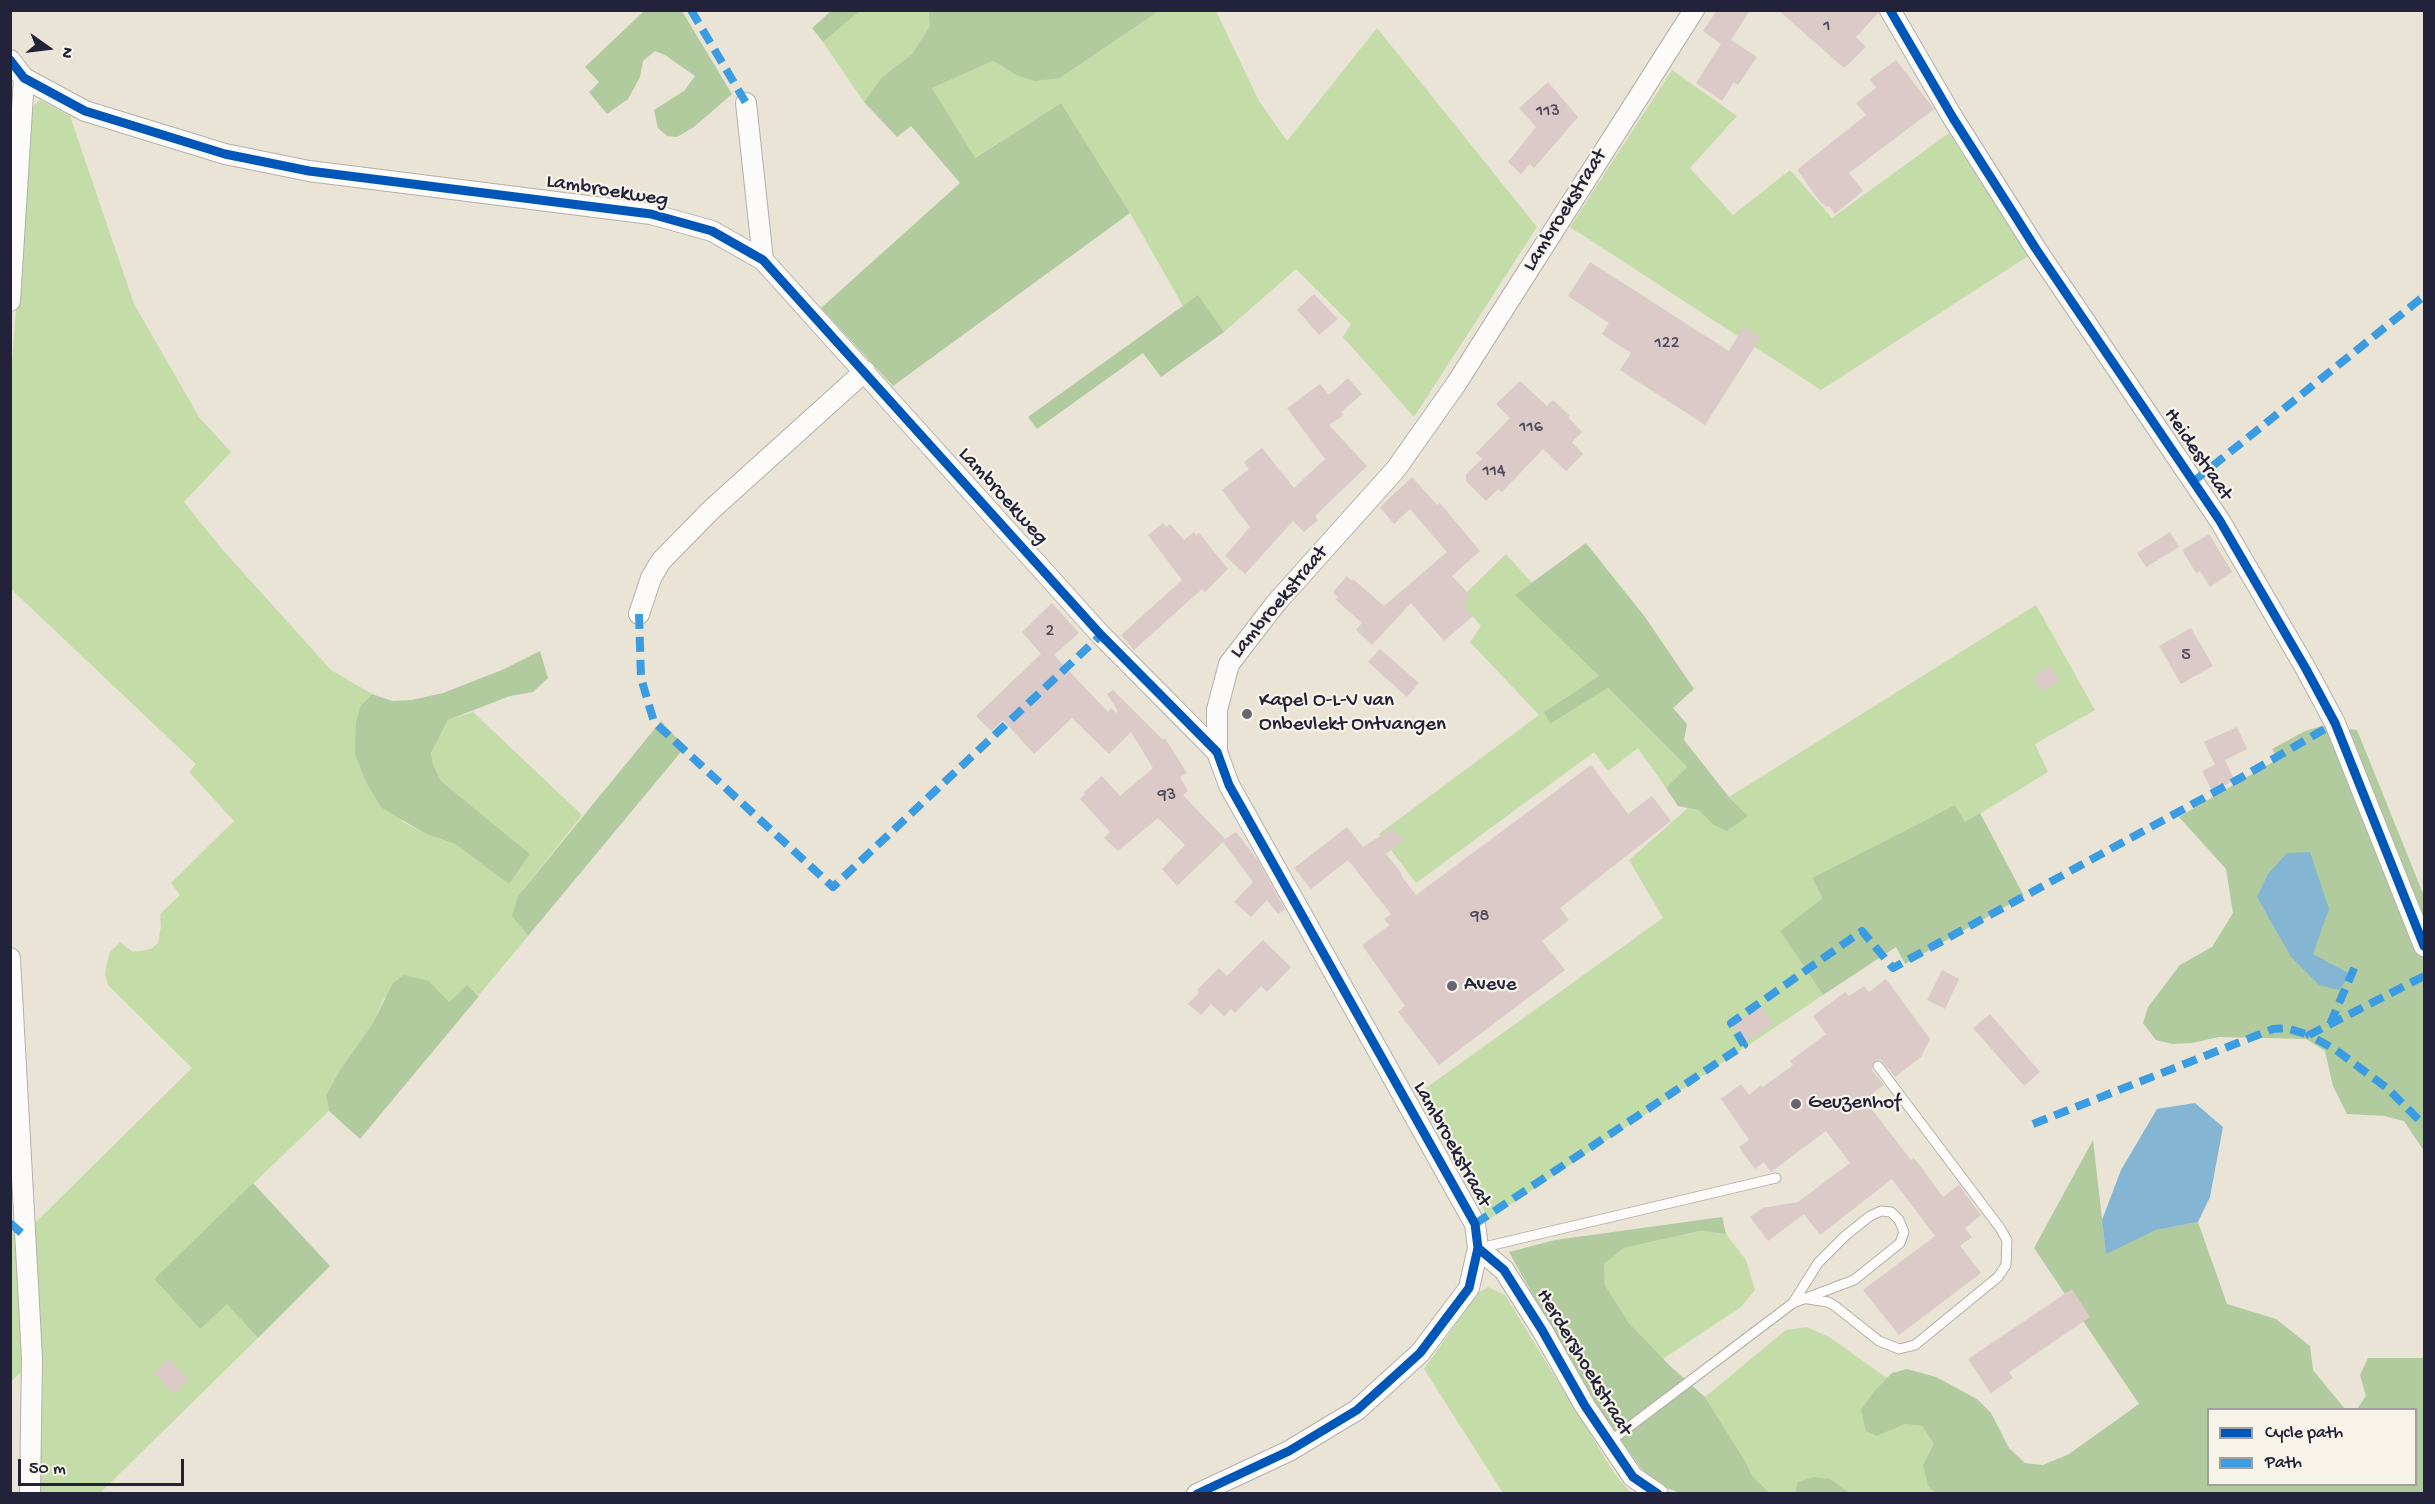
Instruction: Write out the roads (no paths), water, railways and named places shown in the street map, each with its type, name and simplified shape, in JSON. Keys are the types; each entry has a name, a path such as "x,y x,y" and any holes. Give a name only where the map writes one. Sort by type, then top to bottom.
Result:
{"street":[{"name":"Lambroekstraat","path":"1197,1494 1289,1451 1357,1410 1420,1353 1441,1326 1469,1288 1478,1248 1475,1224 1229,785 1217,752 1217,710 1229,664 1276,603 1396,469 1456,384 1694,10"},
{"name":"Heidestraat","path":"1890,10 1953,118 2036,249 2220,521 2306,669 2336,723 2424,946"},
{"name":"Lambroekweg","path":"10,60 24,78 85,111 225,154 309,171 651,214 712,231 763,260 1101,635 1217,752"},
{"path":"10,301 24,78"},
{"path":"746,103 763,260"},
{"path":"639,614 651,578 661,561 672,549 711,510 865,371"},
{"path":"10,958 32,1358 30,1494"},
{"name":"Herdershoekstraat","path":"1478,1248 1504,1270 1609,1442 1633,1477 1658,1494"}],"lane":[{"path":"1798,1301 1828,1302 1879,1341 1899,1349 1915,1345 1998,1277 2006,1265 2007,1240 2000,1228 1878,1066"},
{"path":"1478,1248 1776,1178"},
{"path":"1609,1442 1798,1301 1854,1281 1900,1243 1903,1237 1903,1226 1896,1215 1891,1212 1878,1212 1845,1236 1818,1263 1798,1301"}],"water":[{"path":"2310,852 2329,909 2313,954 2350,974 2339,990 2319,985 2291,957 2257,897 2268,874 2287,853"},
{"path":"2195,1103 2223,1127 2210,1197 2198,1222 2156,1230 2106,1254 2102,1220 2121,1170 2157,1109"}],"place":[{"name":"Kapel O-L-V van Onbevlekt Ontvangen","path":"1247,714"},
{"name":"Aveve","path":"1452,986"},
{"name":"Geuzenhof","path":"1796,1104"}]}
